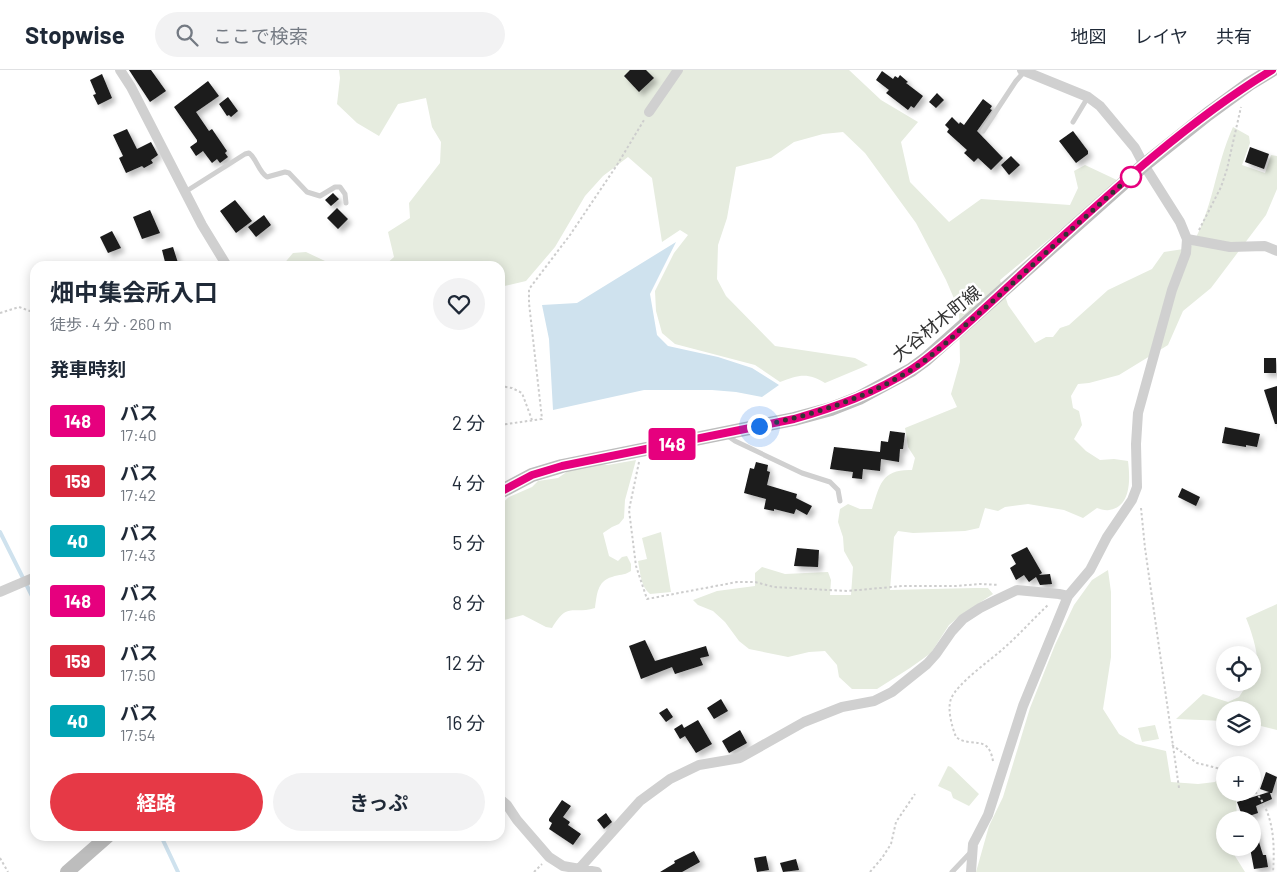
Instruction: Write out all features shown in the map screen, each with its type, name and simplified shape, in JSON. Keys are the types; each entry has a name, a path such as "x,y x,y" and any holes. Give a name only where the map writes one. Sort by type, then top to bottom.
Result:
{"main road":[{"name":"大谷材木町線","path":"505,489 532,475 562,466 794,419 859,398 911,370 981,312 1144,165 1249,84 1272,70"},
{"path":"67,872 102,841"}],"street":[{"path":"120,70 131,87 202,225 224,261"},
{"path":"649,112 678,70"},
{"path":"1249,84 1253,70"},
{"path":"971,872 972,844 988,815 1023,706 1064,595 1090,570 1107,537 1132,500 1137,487 1136,444 1138,413 1172,290 1190,239 1135,148 1100,106 1088,97 1023,71"},
{"path":"1190,239 1230,247 1265,246 1277,251"},
{"path":"0,592 30,579"},
{"path":"578,870 640,802 670,779 699,765 740,758 804,722 842,707 874,701 892,692 927,664 952,630 963,619 980,608 1017,590 1064,595"},
{"path":"505,803 549,857 563,866 597,872"}],"lane":[{"path":"983,131 1023,71"},
{"path":"1073,122 1088,97"},
{"path":"185,192 249,153 263,175 267,177 284,172 292,174 307,192 320,196 335,187 340,187 346,203"},
{"path":"725,433 736,441 793,469 811,477 830,482 838,490 840,501"},
{"path":"952,872 961,860 971,852"}],"path":[{"path":"1190,239 1221,188 1241,106"},
{"path":"505,424 542,419 529,289 570,235 617,165 649,112"},
{"path":"0,313 19,308 30,311"},
{"path":"505,387 522,393 532,420"},
{"path":"641,450 629,510 636,566 646,599 737,582 755,582 774,587 810,587 847,591 903,586 980,584 999,585 1017,590"},
{"path":"1137,487 1179,788"},
{"path":"1001,778 995,772 990,749 986,745 956,737 951,720 951,698 966,680 1064,595"},
{"path":"1172,745 1197,763 1216,768"},
{"path":"870,872 891,844 896,822 915,794"},
{"path":"1261,799 1271,824 1274,845 1273,872"},
{"path":"0,858 8,872"}],"shaded area":[{"path":"339,70 849,70 881,100 918,122 901,142 910,182 949,222 981,199 1070,205 1078,188 1074,171 1085,165 1119,181 1000,280 1008,305 1035,343 1046,337 1053,337 1060,328 1069,325 1108,290 1152,269 1164,252 1190,248 1204,219 1233,127 1249,136 1250,143 1242,165 1265,173 1271,155 1277,156 1277,189 1266,215 1211,288 1183,311 1168,345 1119,375 1078,384 1071,396 1073,408 1079,411 1082,425 1074,439 1086,451 1100,460 1128,461 1128,490 1122,503 1117,508 1108,510 1097,508 1083,518 1064,510 1028,504 1005,507 998,511 985,508 979,528 965,531 913,533 898,531 894,537 890,590 988,588 993,594 949,625 931,653 910,668 877,689 852,689 839,677 837,665 825,651 809,652 788,657 749,649 739,641 725,622 713,611 698,605 693,600 717,591 755,586 755,573 762,567 785,574 828,572 831,580 830,595 851,595 853,567 844,551 843,537 838,522 840,509 848,504 860,509 872,509 880,485 888,475 902,470 912,470 915,458 908,447 905,428 957,407 951,394 960,362 959,310 946,280 916,223 865,153 843,132 823,134 794,142 771,158 736,167 727,218 718,245 717,279 726,296 775,346 855,358 868,365 825,383 808,376 780,382 755,365 675,344 662,333 656,311 655,291 674,253 688,235 680,230 662,242 652,178 628,157 603,176 585,196 555,247 526,281 505,286 505,261 390,261 394,257 388,232 410,218 409,203 440,163 441,142 432,127 426,98 398,104 379,136 357,123 337,104"},
{"path":"306,252 325,261 286,261 293,253"},
{"path":"636,460 625,500 624,518 619,524 603,533 609,556 618,561 622,557 627,556 631,564 631,571 603,582 596,598 595,608 571,610 562,614 552,628 546,627 523,615 505,620 505,501 532,487 538,481 558,478 568,471 597,464 608,465"},
{"path":"661,532 671,592 650,594 643,583 638,561 647,559 642,538"},
{"path":"1108,570 1111,592 1111,657 1103,709 1119,734 1136,744 1166,751 1171,782 1198,784 1216,781 1216,801 1236,801 1237,811 1216,811 1216,856 1235,856 1245,872 976,872 989,826 1003,797 1030,708 1055,645 1074,605 1092,580"},
{"path":"1277,604 1277,730 1261,726 1261,701 1230,701 1239,697 1243,691 1261,691 1261,646 1255,646 1246,618"},
{"path":"1203,694 1225,701 1216,701 1216,721 1176,719"},
{"path":"1155,725 1159,739 1142,742 1138,728"},
{"path":"948,766 979,794 969,806 953,798 951,792 938,786"}],"water":[{"path":"676,242 650,294 657,335 668,346 718,357 752,368 779,385 762,397 712,390 644,390 553,410 549,339 542,305 577,303"}],"building":[{"path":"129,70 151,70 166,91 150,102"},
{"path":"630,70 646,70 654,78 639,92 624,76"},
{"path":"882,71 893,79 895,76 898,78 900,75 908,82 906,83 923,96 914,108 911,106 908,110 886,93 889,90 876,80"},
{"path":"102,74 112,98 98,105 93,95 96,94 90,80"},
{"path":"208,81 219,96 196,112 209,131 212,129 227,151 225,153 228,157 220,163 217,159 212,163 203,151 196,156 190,147 197,140 174,107"},
{"path":"937,93 944,100 936,108 929,102"},
{"path":"228,97 238,111 231,117 227,116 219,104"},
{"path":"983,99 992,106 990,109 992,110 977,131 1003,158 991,170 978,158 974,162 964,153 967,150 947,132 949,129 945,125 952,117 959,124 960,122 964,125"},
{"path":"127,129 137,149 151,142 158,155 151,160 153,163 144,168 142,166 126,173 119,158 123,156 113,135"},
{"path":"1073,131 1088,151 1088,154 1076,163 1059,141"},
{"path":"1250,147 1269,154 1264,169 1245,162"},
{"path":"1011,156 1020,165 1009,175 1001,165"},
{"path":"333,193 339,199 331,206 325,200"},
{"path":"235,200 252,221 236,233 220,211"},
{"path":"337,208 348,219 338,229 327,218"},
{"path":"150,210 160,233 142,239 133,217"},
{"path":"264,215 271,225 256,237 248,227"},
{"path":"112,231 121,248 108,253 100,237"},
{"path":"173,247 177,261 165,261 162,250"},
{"path":"1264,358 1276,358 1276,373 1264,373"},
{"path":"1277,386 1277,424 1275,424 1264,390"},
{"path":"1225,427 1260,434 1257,447 1222,443"},
{"path":"890,431 905,433 903,449 900,449 899,462 881,459 880,471 863,469 862,479 852,478 853,472 830,469 834,447 880,452 881,441 888,442"},
{"path":"756,462 768,465 767,471 770,472 767,485 797,494 796,498 812,506 807,515 796,509 794,514 774,509 774,511 764,509 766,499 744,493 750,468 754,469"},
{"path":"1182,488 1200,497 1196,506 1178,497"},
{"path":"1027,547 1042,573 1039,575 1050,574 1052,584 1040,585 1036,577 1029,582 1024,575 1016,580 1010,568 1016,564 1011,555"},
{"path":"797,548 819,550 818,567 794,566"},
{"path":"645,640 655,661 706,646 709,656 700,658 703,665 675,674 672,667 641,679 629,646"},
{"path":"721,699 728,711 714,719 707,708"},
{"path":"667,708 673,717 666,722 659,713"},
{"path":"698,720 712,744 696,753 685,736 680,739 674,729 682,724 684,728"},
{"path":"740,730 747,743 729,753 722,741"},
{"path":"1266,772 1277,777 1272,793 1270,793 1272,799 1256,806 1257,811 1240,811 1237,802 1261,801 1261,794 1269,792 1261,789"},
{"path":"562,800 571,806 563,817 570,822 568,825 581,834 573,845 549,829 552,823 549,819"},
{"path":"606,813 612,822 604,829 597,820"},
{"path":"1261,848 1263,855 1266,855 1268,867 1254,869 1252,856 1261,856"},
{"path":"694,851 700,862 682,872 660,872 675,863 674,861"},
{"path":"766,856 769,870 757,872 754,858"},
{"path":"796,859 799,870 783,872 780,863"}],"waterway":[{"path":"0,532 30,592"},
{"path":"163,841 178,872"}],"bus line":[{"name":"148","path":"505,489 532,475 562,466 794,419 859,398 884,385 926,359 1144,165 1208,114 1272,70"}],"route":[{"path":"759,426 794,419 859,398 911,370 981,312 1131,177"}]}
